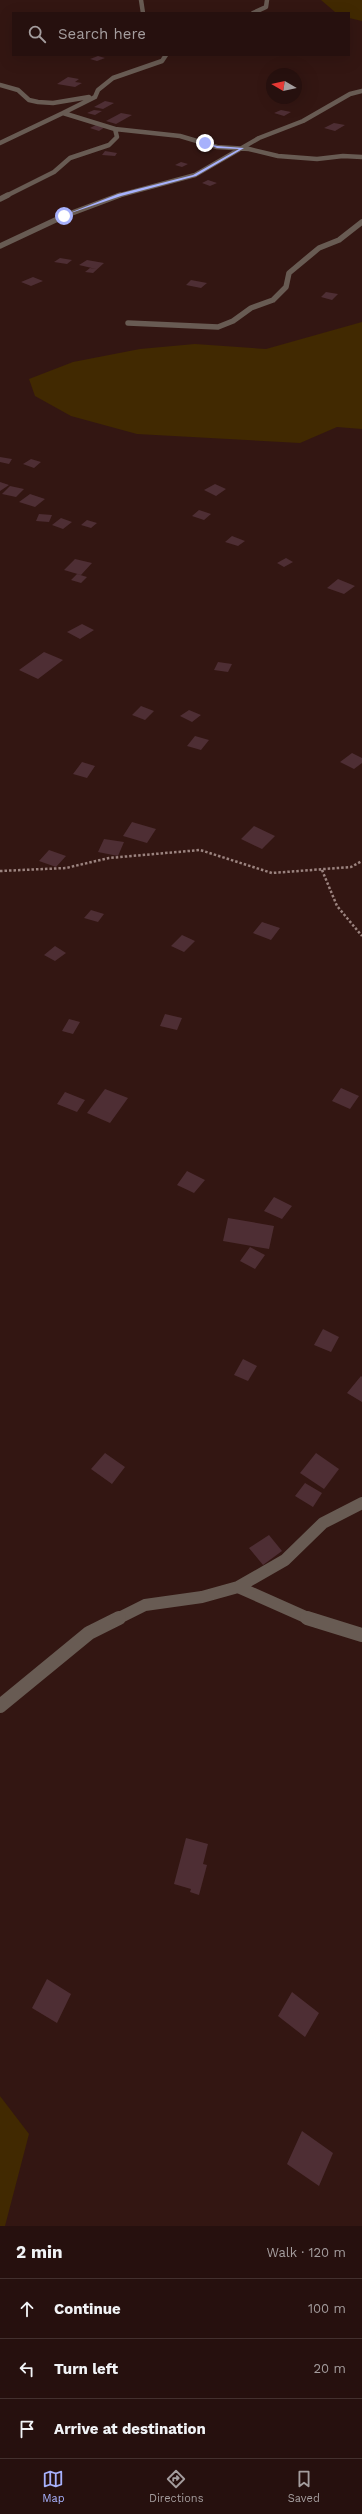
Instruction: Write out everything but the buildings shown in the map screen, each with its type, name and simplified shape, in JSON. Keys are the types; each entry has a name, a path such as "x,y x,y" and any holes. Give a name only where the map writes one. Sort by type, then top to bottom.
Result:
{"street":[{"path":"140,0 143,12"},
{"path":"255,12 266,7 267,0"},
{"path":"95,97 96,90 106,82 162,60 165,56"},
{"path":"0,86 18,90 29,100 38,102 53,103 95,97"},
{"path":"0,246 64,216 120,195 195,175 260,138 303,121 350,94 362,91"},
{"path":"0,143 95,97"},
{"path":"63,113 115,129 180,136 217,147 242,148 278,156 309,158 343,156 362,157"},
{"path":"0,199 54,172 70,158 109,145 117,137 115,129"},
{"path":"128,323 194,327 218,327 223,325 251,308 273,300 286,287 289,273 319,248 339,240 362,222"},
{"path":"0,1706 89,1633 145,1605 202,1597 238,1587 285,1560 323,1524 362,1503"},
{"path":"238,1587 277,1607 333,1627 362,1635"}],"path":[{"path":"0,871 66,868 109,858 200,850 227,860 272,872 351,867 362,862"},
{"path":"322,870 328,893 341,914 362,936"}],"shaded area":[{"path":"321,0 362,0 362,21 350,18 350,12 335,12"},
{"path":"362,322 362,429 337,427 300,443 137,434 71,416 35,396 29,379 73,362 140,349 195,344 266,349"},
{"path":"0,2096 29,2134 5,2226 0,2226"}],"route":[{"path":"64,216 120,195 195,175 242,148 217,147 205,143"}]}
